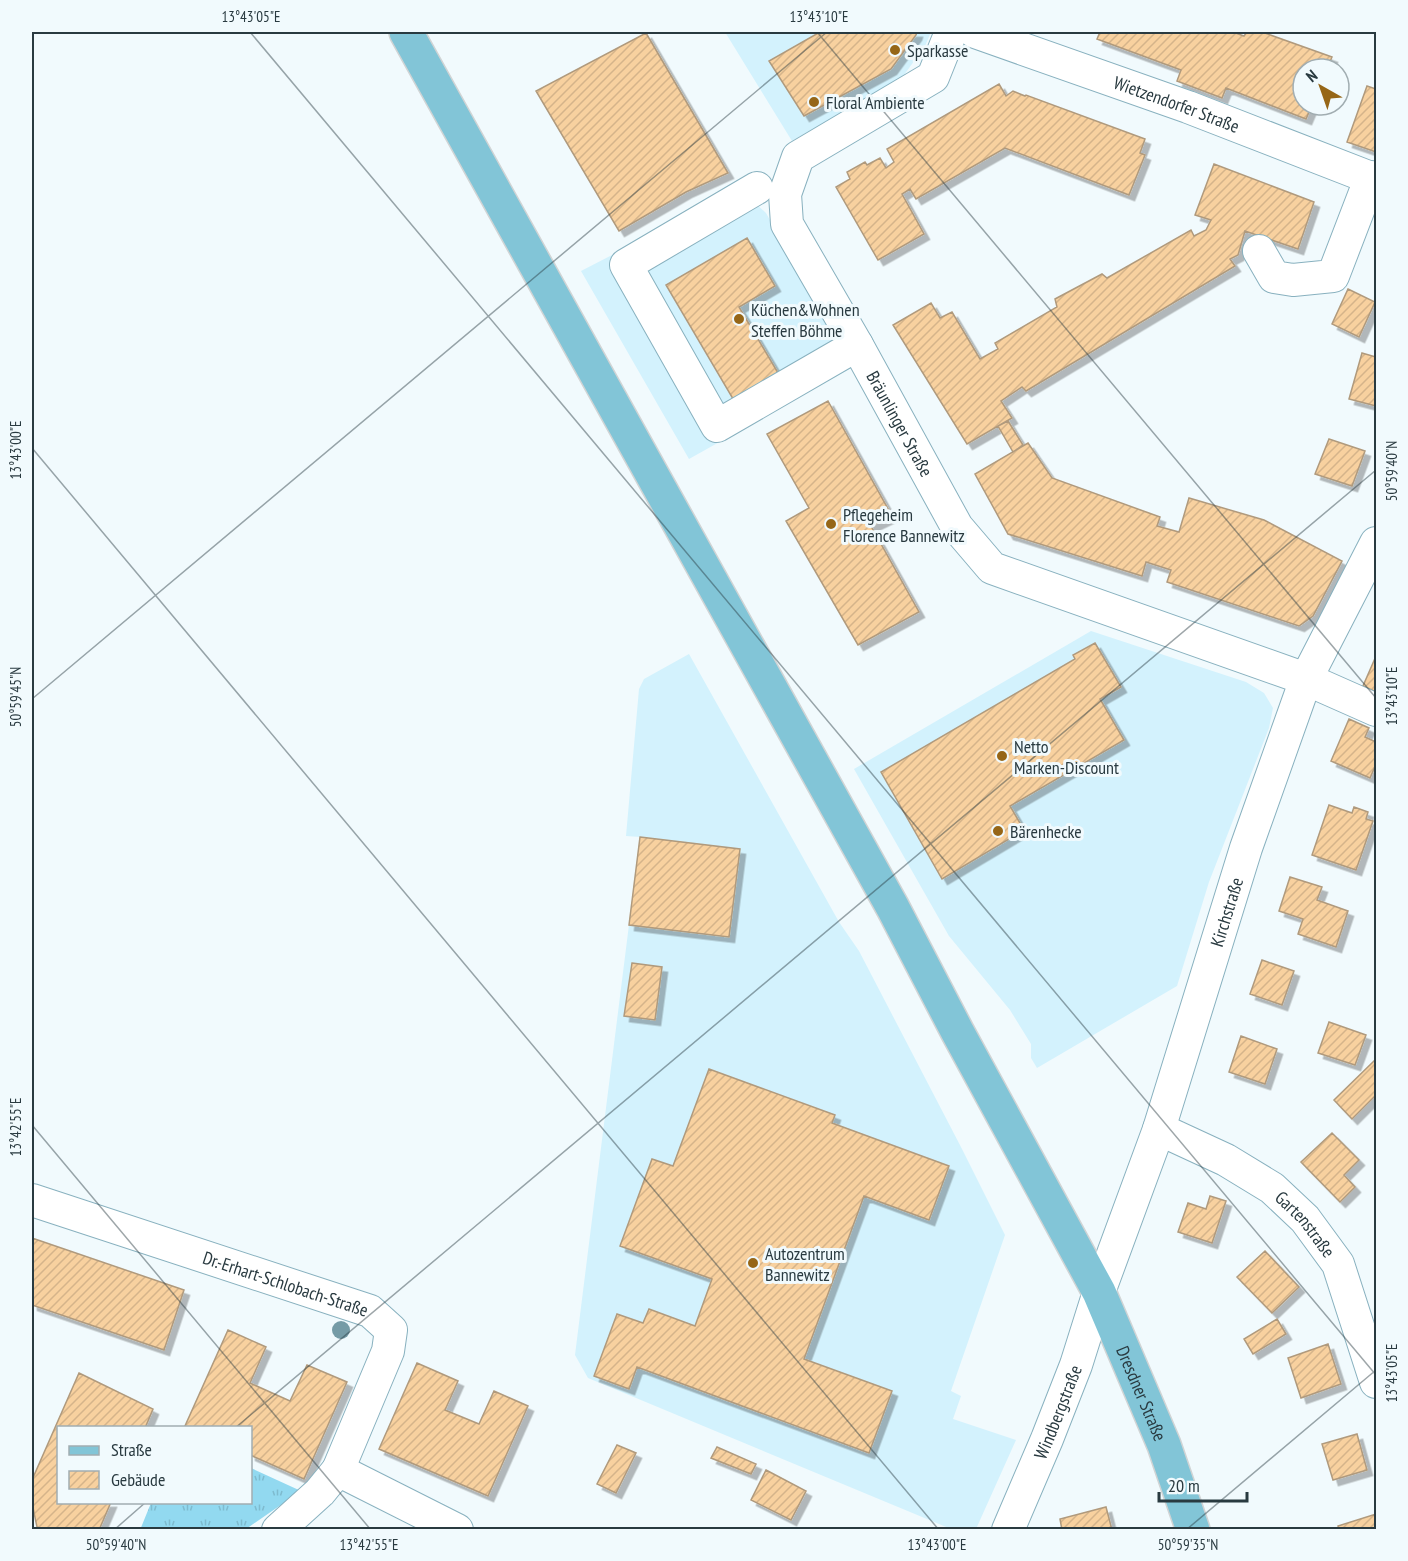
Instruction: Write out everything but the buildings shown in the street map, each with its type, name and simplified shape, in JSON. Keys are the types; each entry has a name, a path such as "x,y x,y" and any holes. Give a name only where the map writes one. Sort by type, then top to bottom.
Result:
{"main road":[{"name":"Dresdner Straße","path":"406,32 893,908 1099,1292 1164,1445 1193,1530"}],"street":[{"name":"Bräunlinger Straße","path":"951,32 933,78 798,157 785,194 787,224 857,345 957,527 992,568 1306,679 1377,710"},
{"name":"Wietzendorfer Straße","path":"975,32 1188,106 1374,179"},
{"path":"1259,251 1274,278 1293,280 1333,276 1374,179"},
{"path":"757,188 626,265 717,426 857,345"},
{"name":"Kirchstraße","path":"1099,1292 1159,1129 1246,848 1306,679 1377,543"},
{"name":"Gartenstraße","path":"1159,1129 1226,1160 1272,1188 1305,1219 1338,1264 1377,1382"},
{"name":"Dr.-Erhart-Schlobach-Straße","path":"32,1200 370,1311 377,1317 391,1330 388,1351 338,1470"},
{"name":"Windbergstraße","path":"1008,1530 1076,1365 1099,1292"},
{"path":"278,1530 320,1492 338,1470 457,1530"}],"shaded area":[{"path":"725,32 931,32 925,46 904,75 792,141"},
{"path":"740,189 766,213 853,367 689,459 581,271"},
{"path":"1091,631 1246,682 1264,693 1273,708 1269,728 1209,882 1177,986 1037,1068 1031,1058 1031,1044 1010,1010 949,936 854,769"},
{"path":"689,654 839,922 859,951 1005,1235 951,1391 961,1396 953,1419 1016,1440 976,1529 951,1529 588,1378 575,1355 640,837 626,836 639,689 644,679"}],"green space":[{"path":"252,1468 301,1491 246,1529 140,1530 151,1504 252,1504"}],"place":[{"name":"Sparkasse","path":"895,50"},
{"name":"Floral Ambiente","path":"814,102"},
{"name":"Küchen&Wohnen Steffen Böhme","path":"739,319"},
{"name":"Pflegeheim Florence Bannewitz","path":"831,524"},
{"name":"Netto Marken-Discount","path":"1002,756"},
{"name":"Bärenhecke","path":"998,831"},
{"name":"Autozentrum Bannewitz","path":"753,1263"}]}
